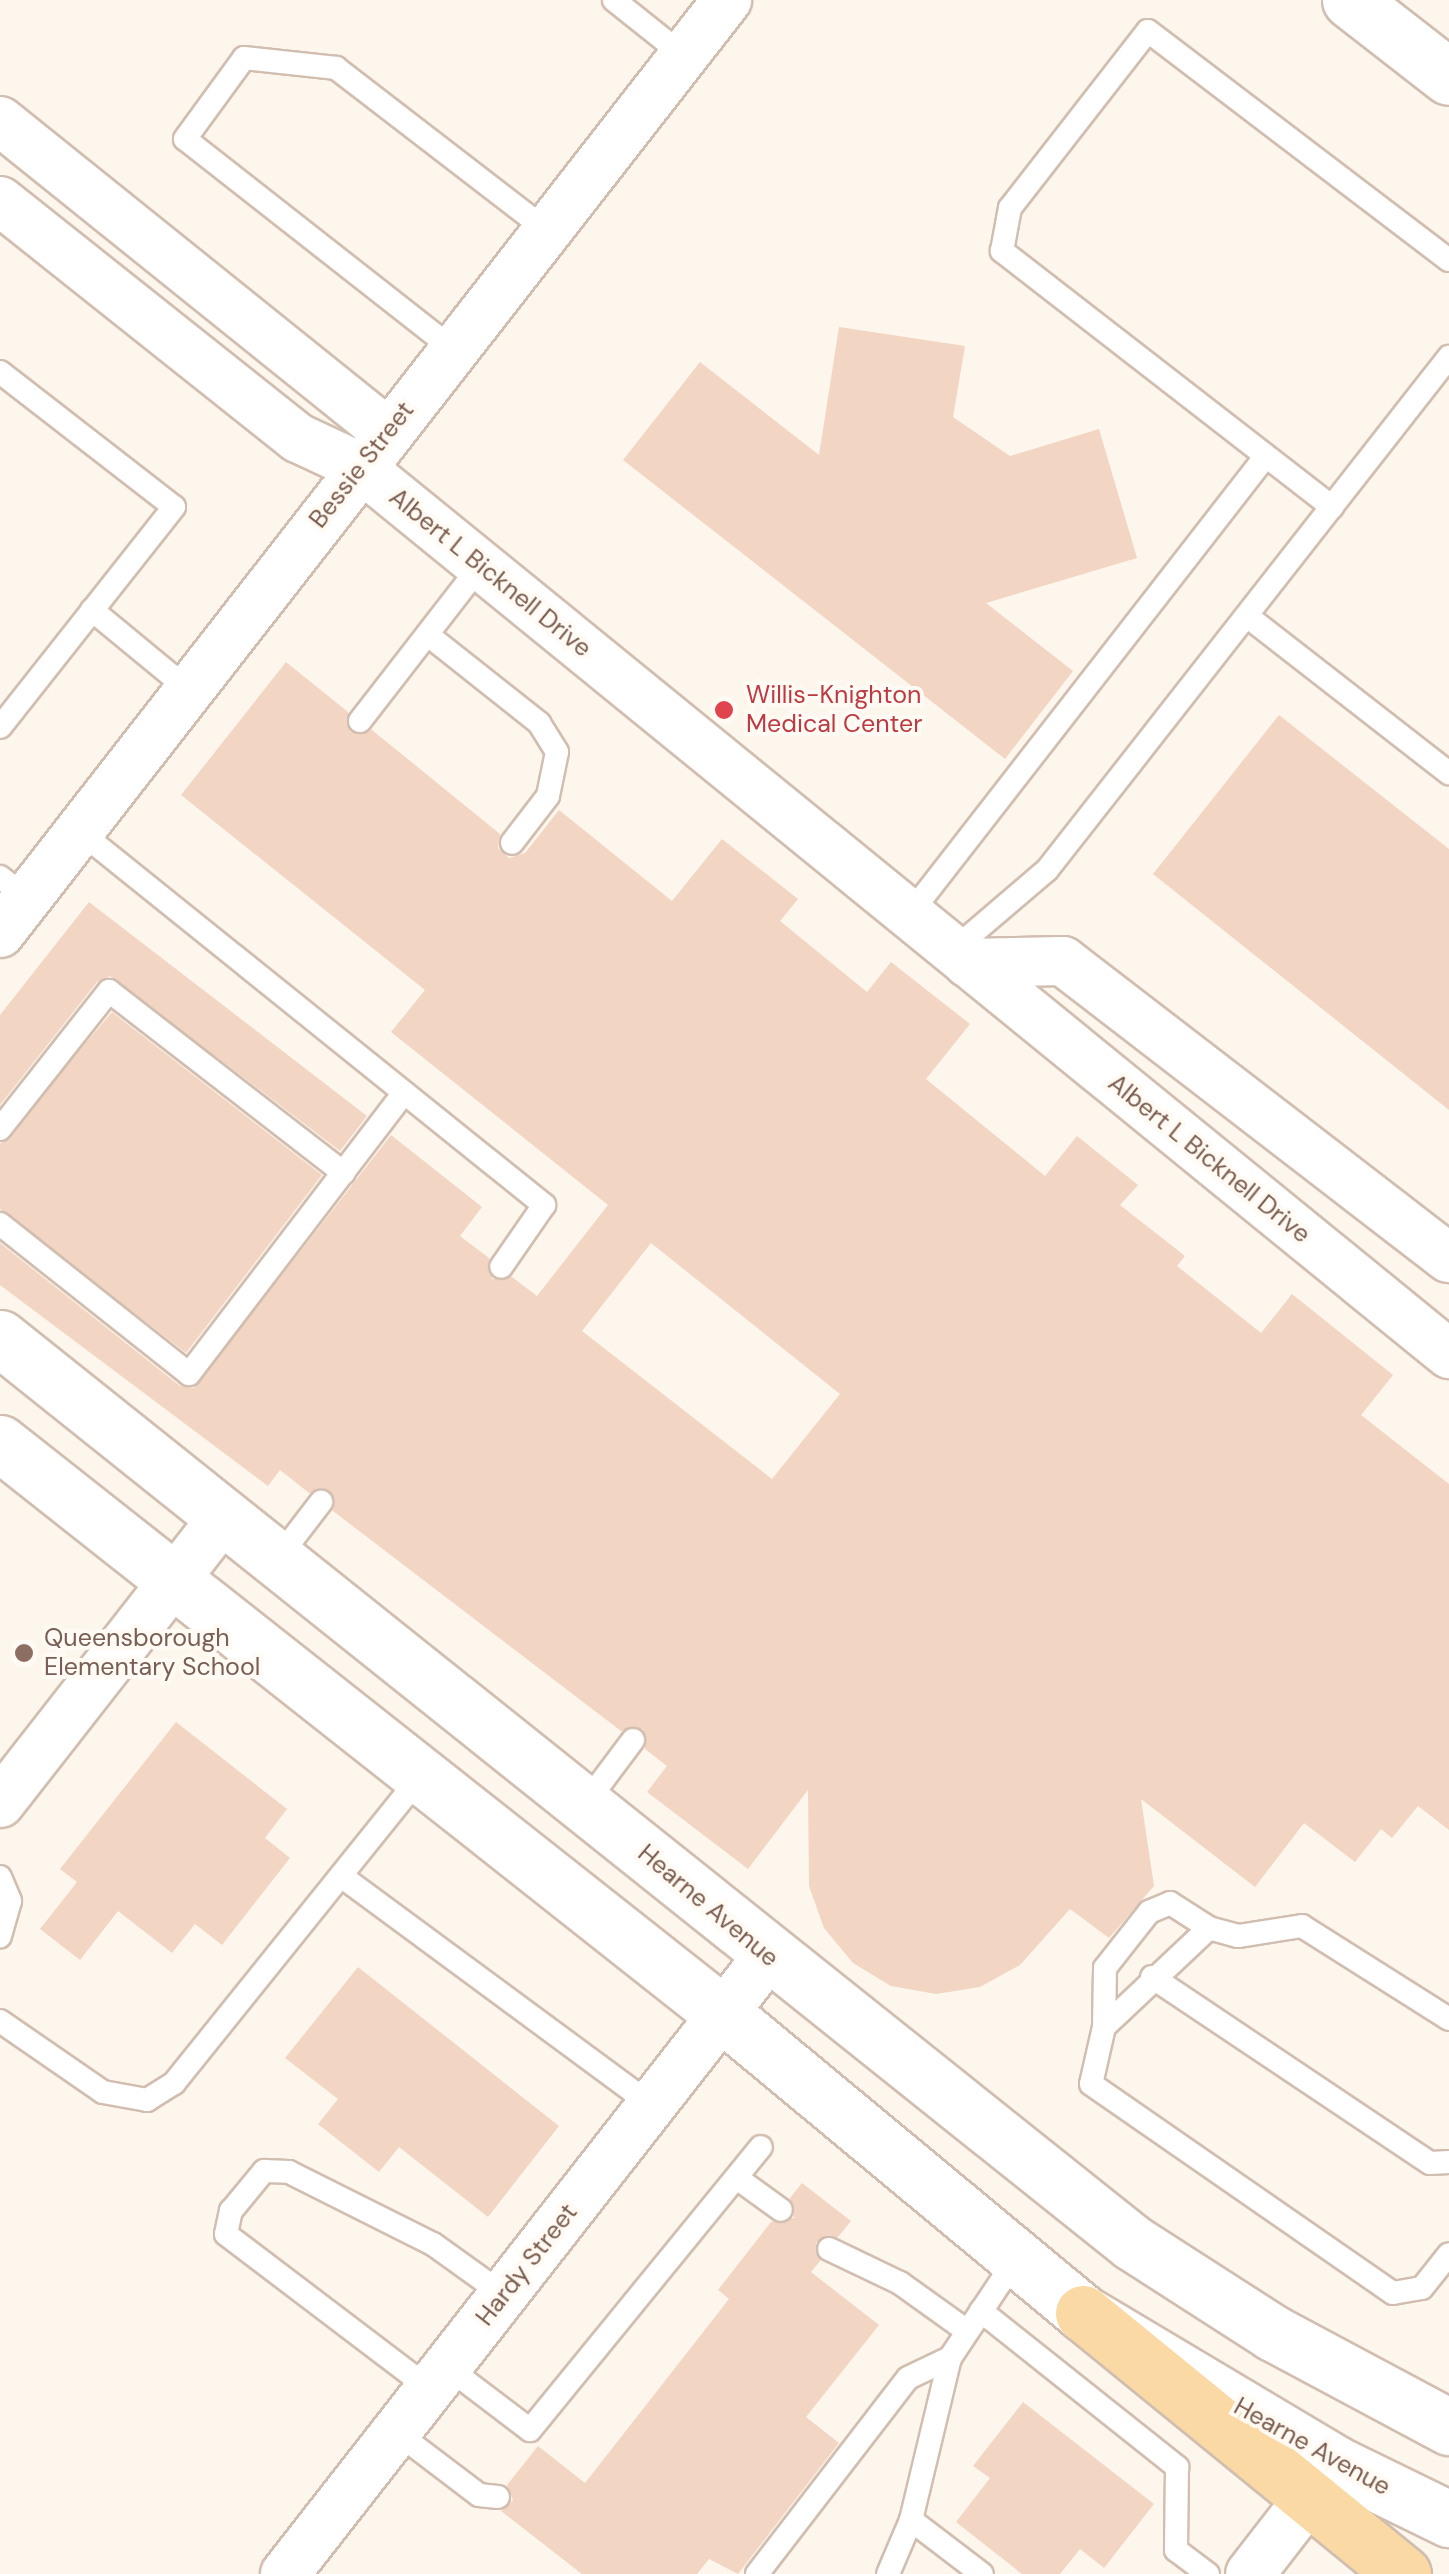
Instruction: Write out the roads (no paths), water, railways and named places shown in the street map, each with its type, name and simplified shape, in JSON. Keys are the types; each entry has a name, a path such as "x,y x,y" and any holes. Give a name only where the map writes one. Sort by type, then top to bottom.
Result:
{"main road":[{"path":"1350,0 1449,77"},
{"name":"Hearne Avenue","path":"0,1338 225,1514 1056,2185 1273,2332 1449,2427"},
{"path":"0,1444 723,2014 1083,2313 1321,2482 1403,2574"},
{"path":"537,1867 586,1804"},
{"path":"1016,2259 1056,2185"},
{"name":"Hearne Avenue","path":"1321,2482 1449,2519"}],"street":[{"name":"Bessie Street","path":"9,903 79,831 727,0"},
{"name":"Albert L Bicknell Drive","path":"0,121 374,450 481,566 1449,1354"},
{"name":"Albert L Bicknell Drive","path":"0,201 298,438 374,450"},
{"path":"960,957 1063,961 1449,1258"},
{"path":"0,1803 225,1514"},
{"name":"Hardy Street","path":"286,2574 768,1956"},
{"path":"1250,2574 1321,2482"}],"lane":[{"path":"614,0 684,55"},
{"path":"1332,507 1002,251 1010,208 1148,31 1449,260"},
{"path":"453,349 185,138 244,58 336,68 546,230"},
{"path":"960,957 1047,870 1449,356"},
{"path":"0,372 174,506 0,727"},
{"path":"909,916 1266,456"},
{"path":"360,722 481,566"},
{"path":"92,610 188,689"},
{"path":"1247,616 1449,772"},
{"path":"428,635 539,723 557,752 548,796 512,844"},
{"path":"79,831 544,1205 500,1268"},
{"path":"0,1129 108,990 344,1173"},
{"path":"0,1224 189,1374 404,1093"},
{"path":"278,1558 321,1502"},
{"path":"586,1804 633,1740"},
{"path":"0,2021 103,2092 147,2100 174,2084 421,1776"},
{"path":"341,1876 652,2104"},
{"path":"0,1878 10,1900 0,1937"},
{"path":"1449,2019 1302,1926 1238,1936 1208,1928 1170,1903 1149,1912 1105,1968 1104,2027 1091,2084 1393,2293 1422,2288 1449,2254"},
{"path":"1104,2027 1152,1977 1208,1928"},
{"path":"1152,1977 1430,2163 1449,2162"},
{"path":"504,2294 433,2244 288,2172 264,2170 231,2211 226,2234 537,2440 760,2147"},
{"path":"738,2178 781,2210"},
{"path":"829,2249 974,2321 1176,2467 1176,2550 1208,2574"},
{"path":"888,2574 911,2520 950,2358 1016,2259"},
{"path":"756,2574 908,2378 950,2358"},
{"path":"396,2432 479,2495 498,2497"},
{"path":"911,2520 982,2574"}],"place":[{"name":"Willis-Knighton Medical Center","path":"724,710"},
{"name":"Queensborough Elementary School","path":"24,1653"}]}
